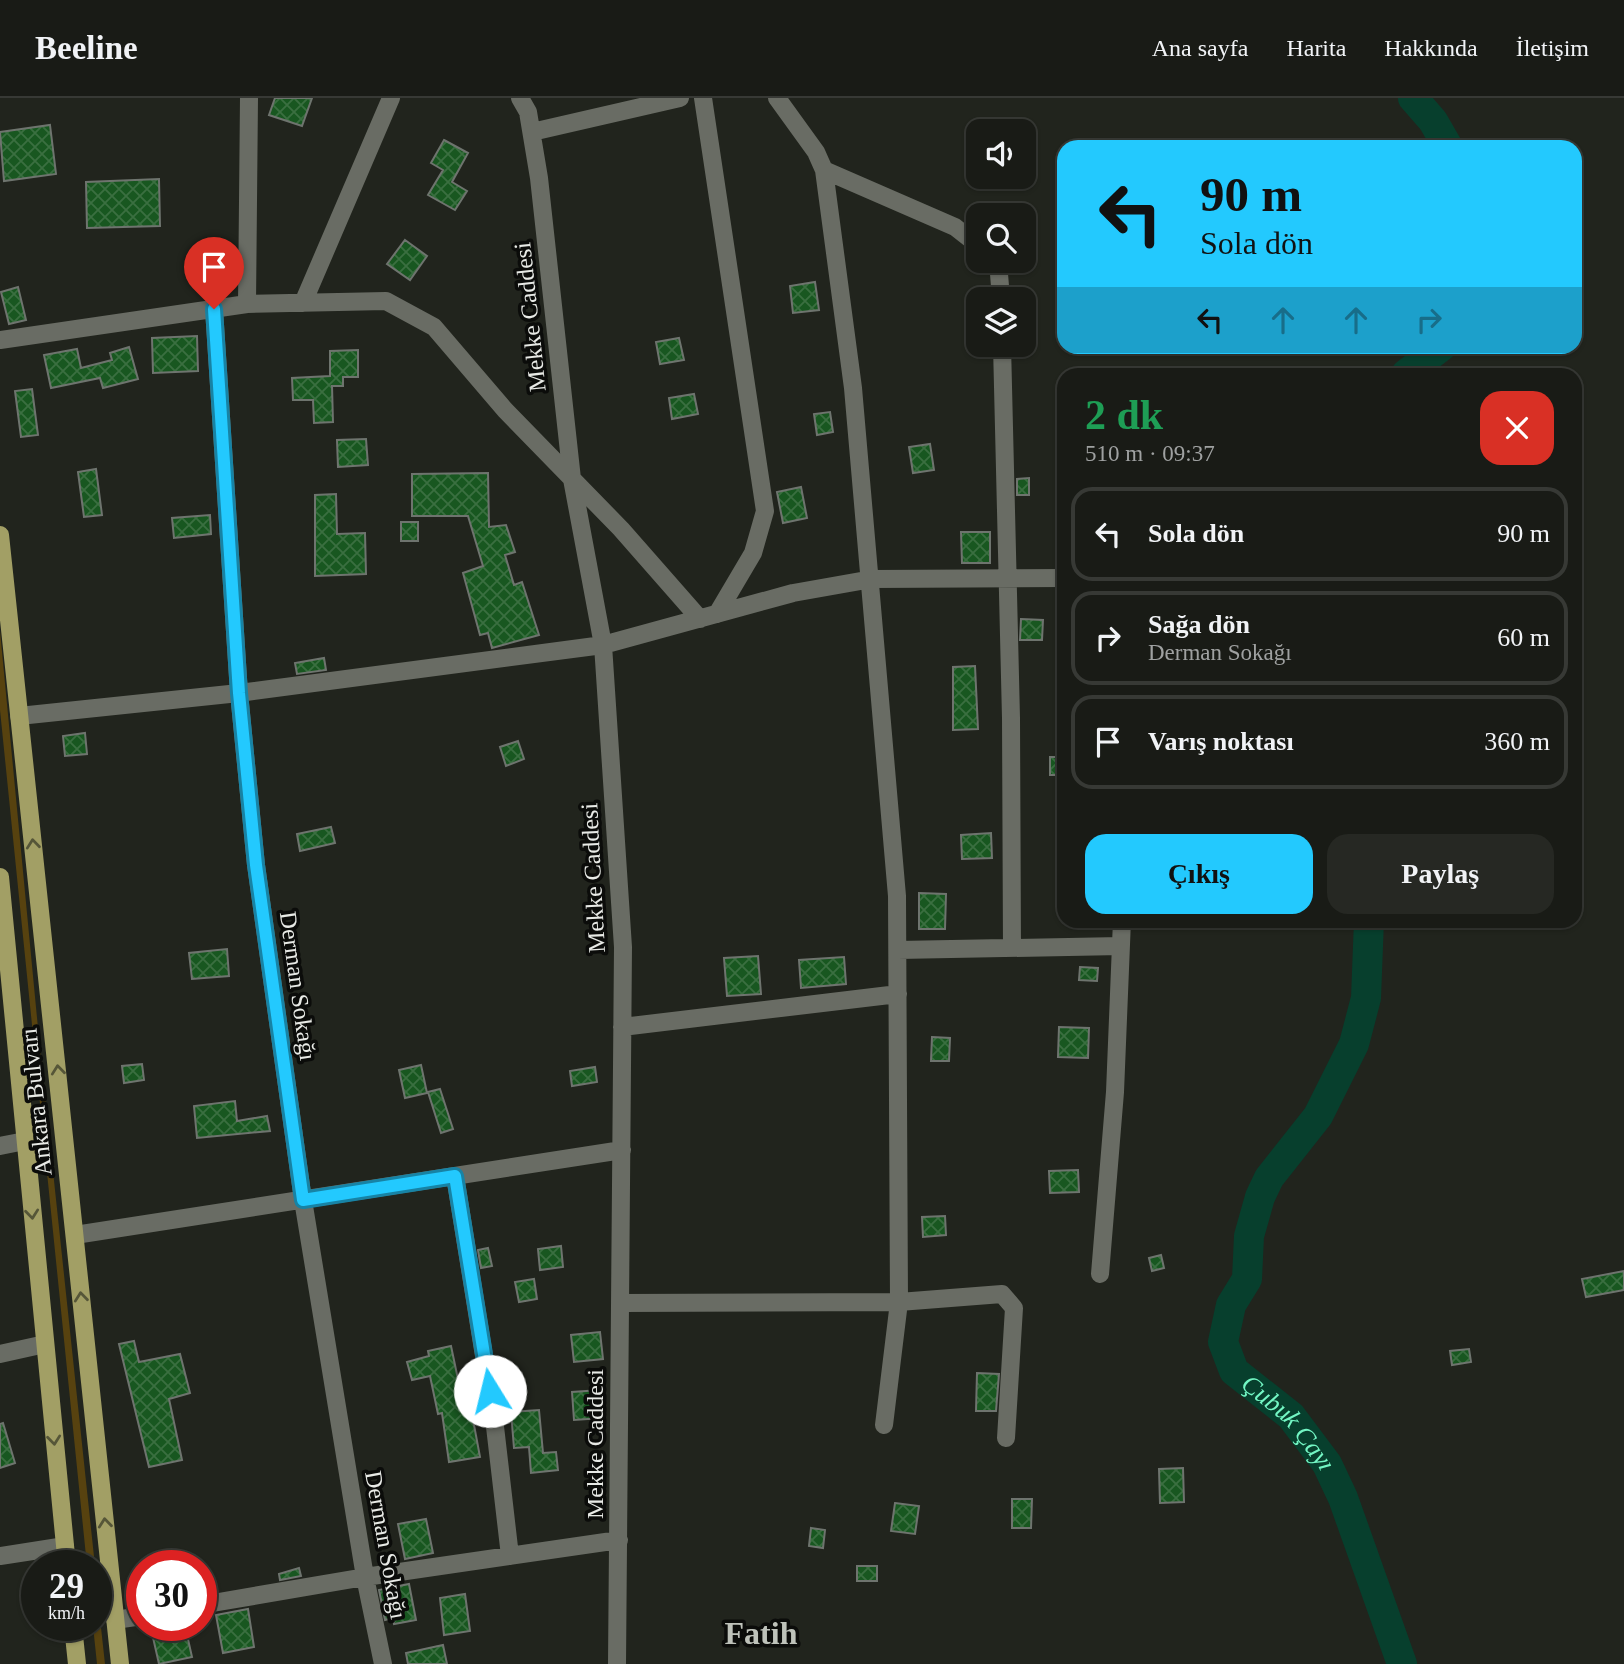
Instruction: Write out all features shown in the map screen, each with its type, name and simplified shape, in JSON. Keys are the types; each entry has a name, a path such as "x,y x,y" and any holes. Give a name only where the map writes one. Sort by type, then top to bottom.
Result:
{"main road":[{"name":"Ankara Bulvarı","path":"0,535 120,1664"},
{"name":"Ankara Bulvarı","path":"0,877 65,1550"},
{"path":"75,1641 77,1664"}],"street":[{"path":"247,304 249,98"},
{"path":"303,303 391,98"},
{"name":"Mekke Caddesi","path":"520,98 528,112 572,479 603,645 623,947 617,1664"},
{"path":"531,132 630,104 680,98"},
{"path":"703,98 765,512 753,553 709,616"},
{"path":"777,98 816,152 824,170 853,388 872,579 897,896 898,950 900,1302 884,1425"},
{"path":"824,170 955,227 966,236"},
{"path":"0,340 247,304 386,301 434,327 505,411 709,616"},
{"name":"Derman Sokağı","path":"214,309 239,693 256,865 303,1200 365,1577 383,1664"},
{"path":"1002,357 1012,948"},
{"path":"19,716 239,693 603,645 793,593 872,579 1057,578"},
{"path":"1100,1274 1115,1092 1122,928"},
{"path":"898,950 1121,946"},
{"path":"622,1027 898,994"},
{"path":"0,1146 25,1140"},
{"path":"75,1235 621,1150"},
{"path":"455,1176 494,1418 510,1556"},
{"path":"621,1303 900,1302 996,1293 1012,1302 1014,1315 1006,1438"},
{"path":"0,1354 45,1344"},
{"path":"217,1602 365,1577 619,1541"},
{"path":"0,1556 65,1546"},
{"path":"115,1620 126,1618"}],"shaded area":[{"path":"0,631 40,1049 93,1550 85,1550 0,710"},
{"path":"95,1641 102,1641 105,1664 97,1664"}],"building":[{"path":"275,98 312,98 302,126 269,115"},
{"path":"50,125 56,174 4,181 0,132"},
{"path":"444,140 468,153 452,182 467,191 455,210 428,195 443,170 431,163"},
{"path":"159,179 160,226 87,228 86,182"},
{"path":"405,240 427,256 410,280 387,264"},
{"path":"815,282 819,310 793,313 790,286"},
{"path":"18,287 26,320 9,324 1,292"},
{"path":"197,336 198,371 153,373 152,338"},
{"path":"679,338 684,360 660,364 656,342"},
{"path":"129,347 138,379 103,388 100,378 51,388 44,355 77,349 81,368 112,360 110,353"},
{"path":"358,350 358,377 343,377 343,386 332,386 333,422 314,423 313,400 293,400 292,378 330,376 330,351"},
{"path":"32,389 38,435 21,437 15,391"},
{"path":"694,394 698,414 672,419 669,398"},
{"path":"830,412 833,432 817,435 814,414"},
{"path":"366,439 368,465 338,467 337,440"},
{"path":"930,444 934,470 913,473 909,447"},
{"path":"96,469 102,515 84,517 78,472"},
{"path":"488,473 489,527 506,525 515,552 505,555 514,585 522,582 539,635 492,648 488,633 480,635 463,573 483,566 468,516 412,516 412,474"},
{"path":"1029,478 1029,495 1017,495 1017,479"},
{"path":"801,487 807,518 783,523 777,492"},
{"path":"336,494 337,534 365,533 366,574 315,576 315,495"},
{"path":"210,515 211,534 174,538 172,518"},
{"path":"401,522 418,522 418,541 401,541"},
{"path":"961,532 990,532 990,563 962,563"},
{"path":"1021,619 1043,620 1042,640 1020,640"},
{"path":"324,658 326,670 297,674 295,663"},
{"path":"975,666 978,729 953,730 953,667"},
{"path":"85,733 87,754 65,756 63,736"},
{"path":"518,741 524,759 506,766 500,747"},
{"path":"1050,757 1057,757 1057,775 1050,775"},
{"path":"331,827 335,843 300,851 297,834"},
{"path":"991,833 992,858 962,859 961,835"},
{"path":"919,893 946,894 945,929 919,929"},
{"path":"227,949 229,976 192,979 189,953"},
{"path":"758,956 761,994 727,996 724,958"},
{"path":"844,957 846,984 801,988 799,960"},
{"path":"1080,967 1098,968 1097,981 1079,980"},
{"path":"1059,1027 1089,1028 1088,1058 1058,1057"},
{"path":"932,1037 950,1038 949,1061 931,1061"},
{"path":"142,1064 144,1080 124,1083 122,1066"},
{"path":"421,1065 427,1093 405,1098 399,1070"},
{"path":"595,1067 597,1082 572,1086 570,1071"},
{"path":"440,1089 453,1129 441,1133 428,1092"},
{"path":"235,1101 237,1121 267,1116 270,1131 197,1138 194,1106"},
{"path":"1078,1170 1079,1192 1050,1193 1049,1171"},
{"path":"945,1216 946,1235 923,1237 922,1217"},
{"path":"561,1246 563,1267 540,1270 538,1249"},
{"path":"488,1248 492,1266 481,1268 478,1250"},
{"path":"1161,1255 1164,1268 1152,1271 1149,1258"},
{"path":"1624,1271 1624,1290 1586,1297 1582,1279"},
{"path":"534,1279 537,1299 519,1302 515,1282"},
{"path":"600,1332 603,1359 574,1362 571,1335"},
{"path":"134,1341 139,1362 180,1354 190,1393 169,1399 182,1460 149,1467 119,1344"},
{"path":"451,1346 459,1384 466,1382 480,1457 449,1462 442,1413 438,1414 430,1376 412,1380 407,1362 429,1356 428,1351"},
{"path":"1469,1349 1471,1362 1452,1365 1450,1351"},
{"path":"977,1373 999,1374 996,1411 976,1411"},
{"path":"600,1390 602,1418 574,1420 572,1392"},
{"path":"539,1410 543,1453 556,1452 558,1470 531,1473 529,1447 514,1448 511,1412"},
{"path":"3,1423 15,1463 0,1468 0,1424"},
{"path":"1183,1468 1184,1502 1160,1503 1159,1469"},
{"path":"1012,1499 1032,1499 1031,1528 1012,1528"},
{"path":"895,1503 919,1506 915,1534 891,1531"},
{"path":"426,1519 433,1553 405,1559 398,1524"},
{"path":"811,1528 825,1530 823,1548 809,1546"},
{"path":"857,1566 877,1566 877,1581 857,1581"},
{"path":"299,1568 301,1576 280,1580 279,1574"},
{"path":"409,1584 416,1620 394,1624 393,1618 385,1620 379,1590"},
{"path":"465,1594 470,1631 444,1635 440,1598"},
{"path":"248,1609 254,1647 223,1653 217,1615"},
{"path":"154,1641 188,1641 192,1657 159,1664"},
{"path":"443,1645 447,1664 408,1664 406,1653"}],"waterway":[{"name":"Çubuk Çayı","path":"1413,98 1433,121 1444,140"},
{"name":"Çubuk Çayı","path":"1414,368 1432,354"},
{"name":"Çubuk Çayı","path":"1369,928 1366,998 1354,1044 1318,1116 1269,1178 1260,1197 1249,1236 1247,1279 1231,1305 1223,1342 1234,1371 1291,1416 1327,1464 1343,1498 1402,1664"}],"district":[{"name":"Fatih","path":"761,1633"}],"route":[{"path":"214,309 239,693 256,865 303,1200 455,1176 490,1391"}]}
